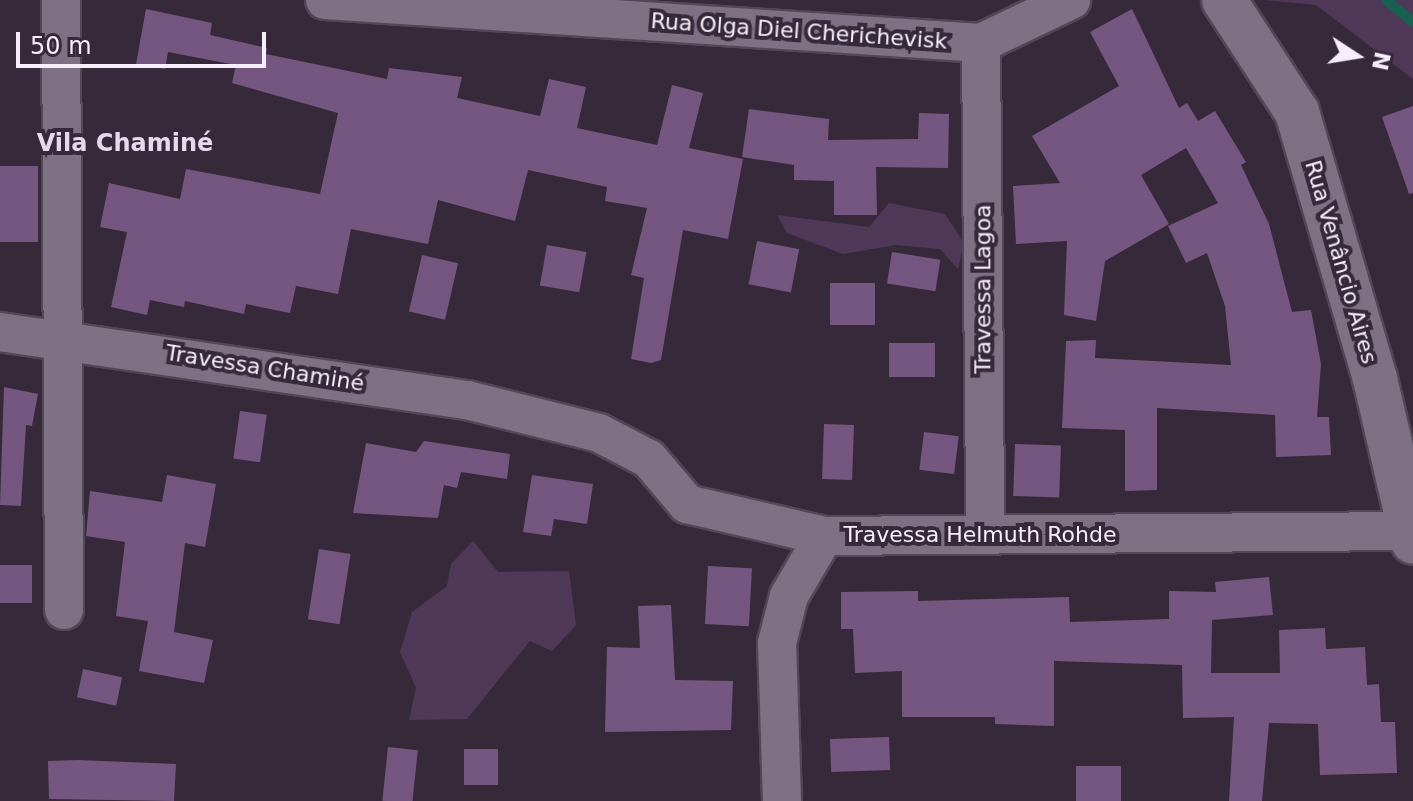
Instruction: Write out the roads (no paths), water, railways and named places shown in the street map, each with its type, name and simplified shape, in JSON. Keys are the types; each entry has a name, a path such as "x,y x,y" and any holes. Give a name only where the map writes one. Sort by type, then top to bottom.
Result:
{"street":[{"path":"61,0 64,610"},
{"name":"Rua Olga Diel Cherichevisk","path":"325,0 981,43 1071,0"},
{"name":"Rua Venâncio Aires","path":"1224,0 1297,112 1412,537"},
{"name":"Travessa Lagoa","path":"981,43 985,535"},
{"name":"Travessa Chaminé","path":"0,332 62,336 467,400 599,433 649,459 687,504 824,536"},
{"name":"Travessa Helmuth Rohde","path":"782,801 777,643 789,596 824,536 1412,537"}],"waterway":[{"path":"1386,0 1413,22"}],"district":[{"name":"Vila Chaminé","path":"125,144"}]}
